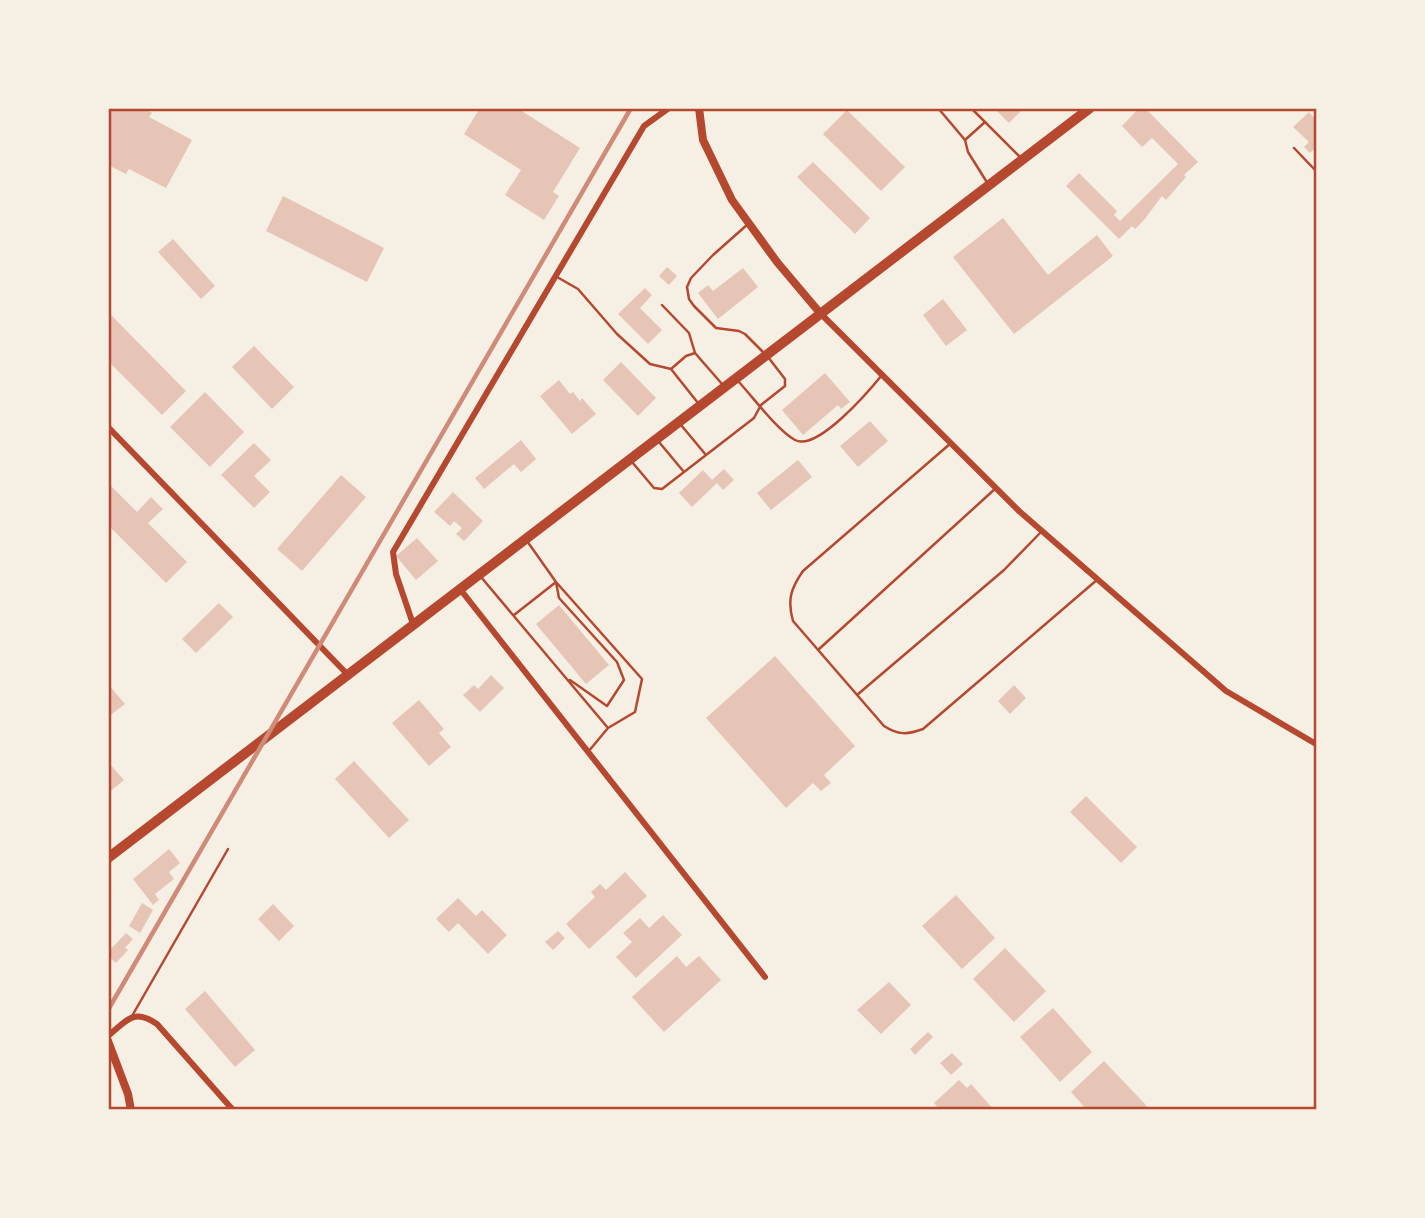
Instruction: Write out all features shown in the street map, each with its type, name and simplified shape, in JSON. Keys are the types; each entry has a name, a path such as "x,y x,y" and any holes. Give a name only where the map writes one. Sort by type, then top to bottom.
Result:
{"main road":[{"path":"108,858 1090,108"}],"street":[{"path":"413,624 396,574 393,552 644,126 669,108"},
{"path":"699,108 703,140 732,200 820,313 1042,531 1226,691 1317,744"},
{"path":"108,427 349,676"},
{"path":"460,589 765,977"},
{"path":"108,1036 132,1016 145,1016 158,1024 233,1110"},
{"path":"108,1041 128,1094 131,1110"}],"lane":[{"path":"938,108 965,140 968,152 989,185"},
{"path":"971,108 1022,160"},
{"path":"965,140 985,122"},
{"path":"1294,148 1317,171"},
{"path":"629,459 654,488 662,489 754,418 761,405 785,386 785,379 746,334 716,328 689,299 687,287 691,278 748,223"},
{"path":"555,276 578,289 617,334 650,364 671,369 700,405"},
{"path":"662,305 690,332 695,353 724,386"},
{"path":"671,369 686,356 695,353"},
{"path":"735,378 797,442 807,442 838,422 857,405 882,375"},
{"path":"678,422 706,455"},
{"path":"656,439 684,472"},
{"path":"951,443 803,571 792,587 788,606 793,621 884,726 896,734 910,734 923,729 1098,579"},
{"path":"818,650 996,488"},
{"path":"857,695 1003,570 1042,531"},
{"path":"526,539 556,582 642,679 635,712 608,728 588,752"},
{"path":"479,575 608,728"},
{"path":"513,615 556,582"},
{"path":"556,582 559,598 617,662 624,680 607,706 564,676"},
{"path":"132,1016 228,849"}],"building":[{"path":"108,108 144,108 152,113 149,117 192,140 166,188 129,169 126,174 108,165"},
{"path":"480,108 517,108 580,148 553,192 559,196 544,220 505,195 521,170 464,134"},
{"path":"994,108 1024,108 1009,123"},
{"path":"1139,108 1145,108 1198,162 1184,175 1186,177 1166,200 1162,196 1135,229 1132,226 1119,239 1066,186 1079,173 1117,211 1114,215 1120,221 1178,164 1152,138 1142,147 1122,126"},
{"path":"847,110 905,167 881,191 823,134"},
{"path":"1309,112 1316,120 1316,151 1314,149 1310,153 1304,147 1309,142 1293,127"},
{"path":"813,162 870,218 855,234 797,177"},
{"path":"283,196 384,248 367,282 266,231"},
{"path":"1003,218 1048,275 1097,235 1113,256 1014,334 953,257"},
{"path":"173,239 215,286 201,299 158,252"},
{"path":"667,267 677,276 669,285 659,276"},
{"path":"743,268 758,287 718,319 698,293 708,285 713,291"},
{"path":"645,288 652,295 640,308 662,330 648,344 618,314"},
{"path":"943,299 967,330 946,346 923,315"},
{"path":"108,312 186,391 162,415 108,361"},
{"path":"254,346 294,387 272,409 232,367"},
{"path":"621,362 656,398 638,416 603,380"},
{"path":"825,373 850,402 841,409 838,405 803,435 782,410"},
{"path":"559,380 570,394 573,392 580,401 582,398 596,414 572,434 540,396"},
{"path":"205,392 244,432 210,467 170,427"},
{"path":"870,421 888,441 858,467 840,446"},
{"path":"521,440 536,459 521,472 514,464 484,489 475,478"},
{"path":"254,443 271,460 254,476 270,492 254,508 221,475"},
{"path":"798,460 812,477 771,510 757,493"},
{"path":"724,469 734,480 723,490 717,483 692,507 679,493 703,470 712,480"},
{"path":"341,475 366,497 302,571 277,549"},
{"path":"108,483 137,512 151,497 163,509 148,523 187,562 166,583 108,525"},
{"path":"453,492 483,521 464,541 456,534 462,528 454,521 450,526 434,512"},
{"path":"417,538 438,561 416,580 396,556"},
{"path":"219,603 233,617 196,653 182,639"},
{"path":"559,605 609,665 586,684 536,624"},
{"path":"775,656 855,746 824,775 831,783 821,791 813,783 786,808 706,718"},
{"path":"491,675 504,688 480,712 463,695 474,685 478,689"},
{"path":"108,684 125,704 108,717"},
{"path":"1014,685 1026,698 1010,714 998,701"},
{"path":"419,700 444,729 439,733 451,747 429,766 392,723"},
{"path":"354,761 409,820 389,838 335,779"},
{"path":"108,762 124,780 108,793"},
{"path":"1086,796 1137,847 1121,863 1070,812"},
{"path":"169,849 180,863 169,872 174,879 155,894 159,900 153,905 133,879"},
{"path":"625,872 647,896 589,949 566,924 595,897 591,892 600,884 606,890"},
{"path":"956,895 995,938 962,969 922,926"},
{"path":"458,898 476,916 482,910 507,935 488,954 458,923 449,932 436,919"},
{"path":"142,903 153,910 140,933 129,926"},
{"path":"273,904 294,926 279,941 258,919"},
{"path":"663,915 682,935 636,978 616,957 632,942 623,933 640,918 649,928"},
{"path":"558,931 565,938 553,950 545,942"},
{"path":"126,933 133,939 125,948 128,950 116,963 108,956 108,952"},
{"path":"1005,948 1046,991 1014,1022 973,979"},
{"path":"677,956 686,967 699,956 721,980 664,1032 632,997"},
{"path":"889,982 911,1005 881,1034 857,1010"},
{"path":"205,991 255,1050 235,1067 185,1009"},
{"path":"1053,1008 1092,1052 1060,1082 1020,1037"},
{"path":"928,1032 933,1037 915,1055 910,1049"},
{"path":"952,1053 963,1064 951,1075 940,1063"},
{"path":"1104,1061 1148,1110 1087,1110 1071,1092"},
{"path":"959,1080 967,1088 971,1084 994,1110 940,1110 934,1103"}],"railway":[{"path":"108,1010 631,108"}]}
